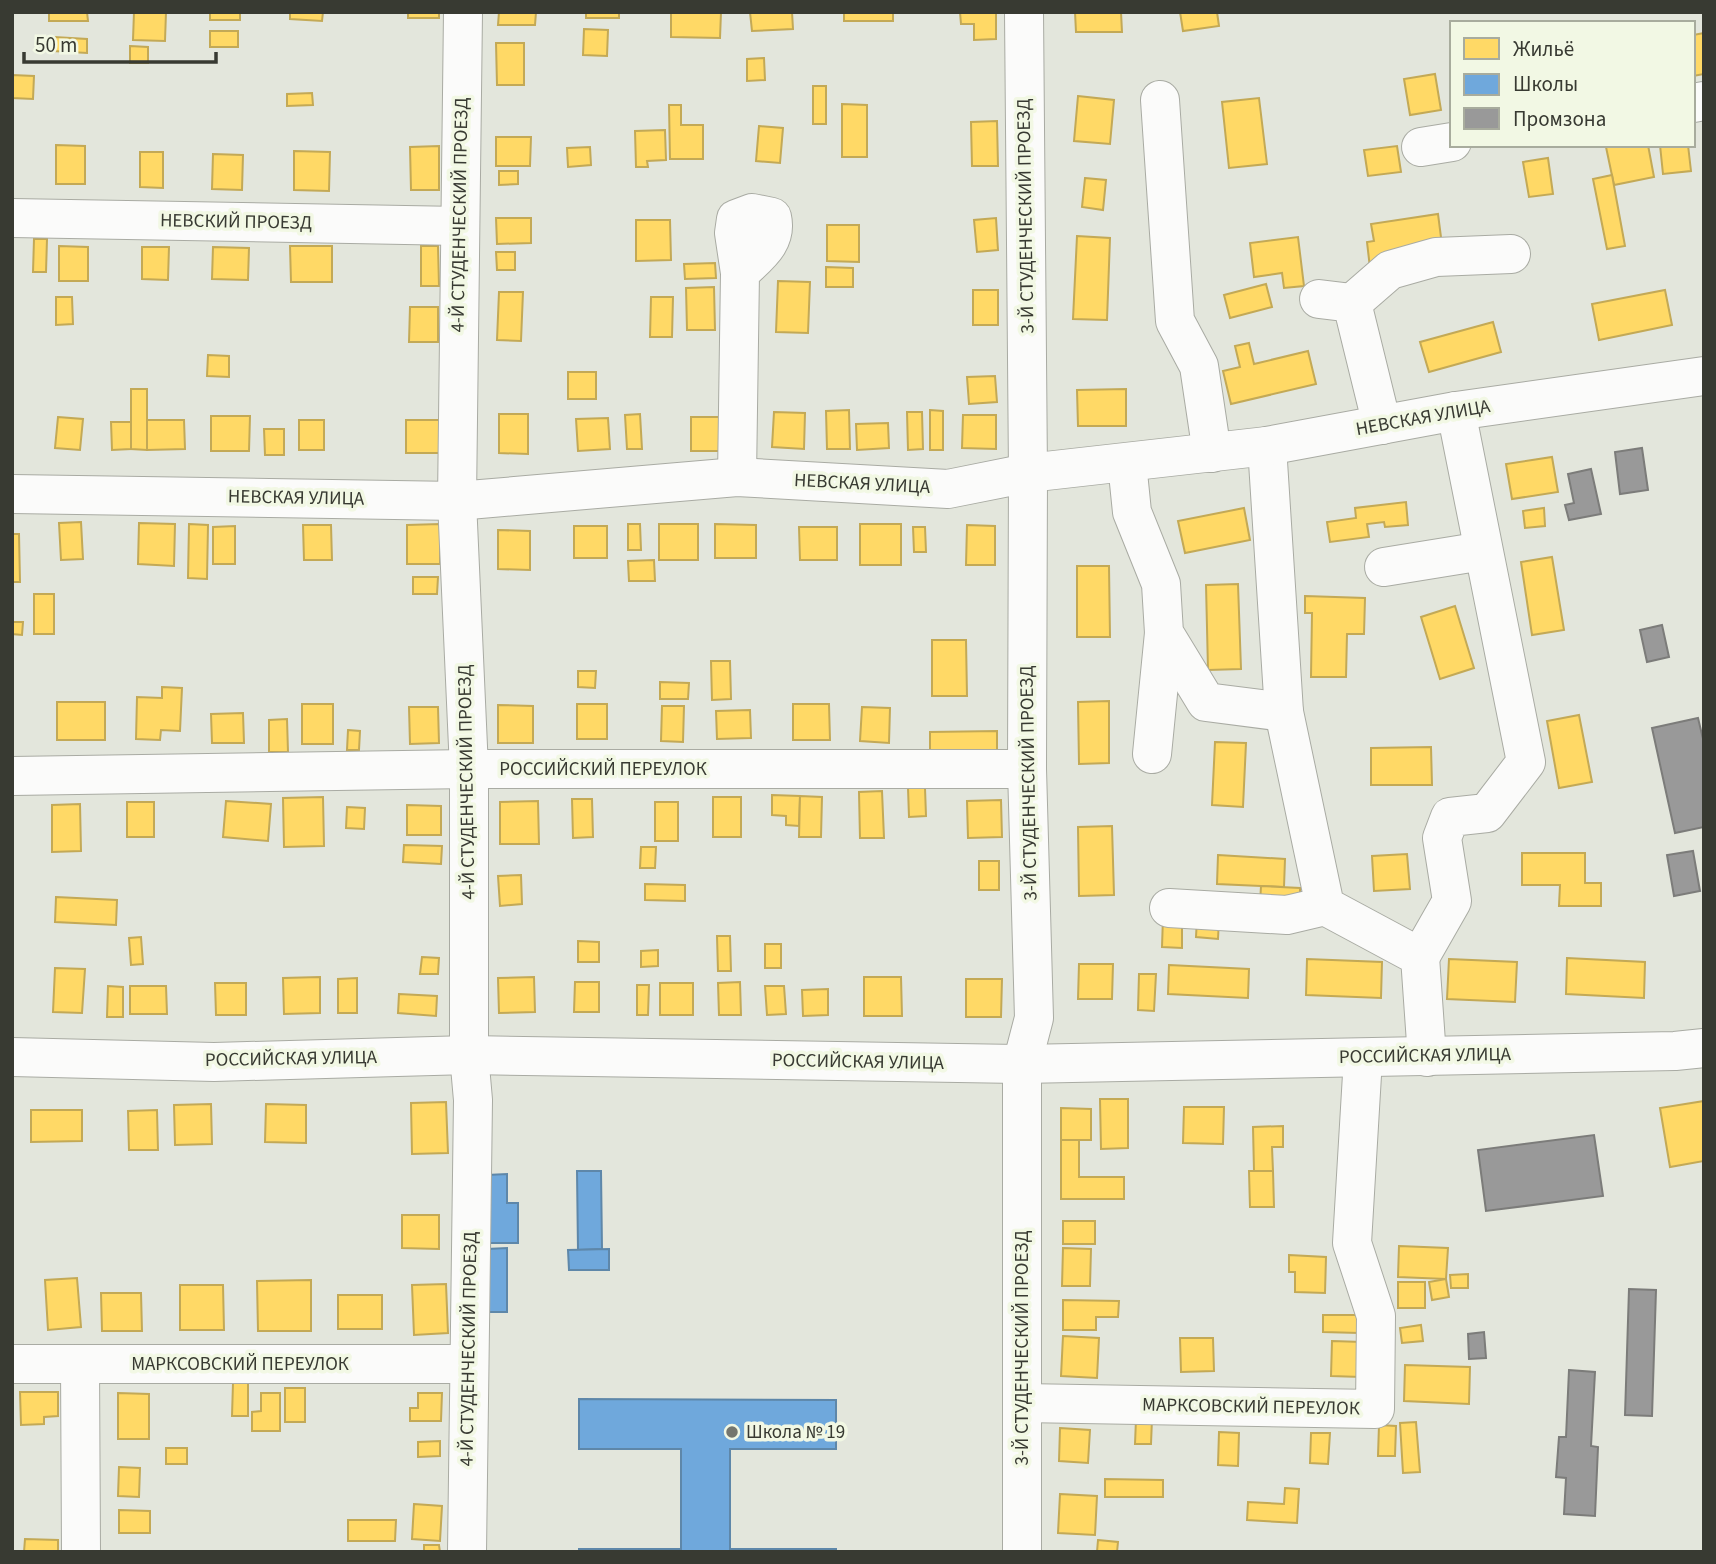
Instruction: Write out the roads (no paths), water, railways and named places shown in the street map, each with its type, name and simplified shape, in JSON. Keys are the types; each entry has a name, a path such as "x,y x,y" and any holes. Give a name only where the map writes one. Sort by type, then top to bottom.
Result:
{"street":[{"name":"4-Й СТУДЕНЧЕСКИЙ ПРОЕЗД","path":"463,12 457,500 469,769 469,1055 473,1100 467,1552"},
{"name":"3-Й СТУДЕНЧЕСКИЙ ПРОЕЗД","path":"1022,1552 1022,1065 1034,1018 1027,769 1028,473 1024,12"},
{"path":"1160,100 1175,321 1199,366 1212,453"},
{"name":"НЕВСКИЙ ПРОЕЗД","path":"12,218 460,226"},
{"path":"1382,425 1336,301 1390,270 1436,257 1511,254"},
{"path":"737,477 740,273"},
{"name":"НЕВСКАЯ УЛИЦА","path":"12,494 457,500 737,477 948,489 1028,473 1267,446 1456,411 1704,376"},
{"path":"1427,1056 1420,957 1452,901 1441,838 1450,817 1487,813 1526,762 1456,411"},
{"path":"1267,446 1284,712 1325,906"},
{"path":"1127,463 1132,512 1161,584 1164,633 1152,754"},
{"path":"1384,567 1483,551"},
{"path":"1164,633 1206,702 1284,712"},
{"name":"РОССИЙСКИЙ ПЕРЕУЛОК","path":"12,776 469,769 1027,769"},
{"path":"1168,908 1287,915 1325,906 1420,957"},
{"name":"РОССИЙСКАЯ УЛИЦА","path":"12,1057 215,1062 469,1055 1022,1065 1675,1051 1704,1048"},
{"name":"МАРКСОВСКИЙ ПЕРЕУЛОК","path":"1022,1403 1375,1409 1376,1315 1352,1243 1363,1058"},
{"name":"МАРКСОВСКИЙ ПЕРЕУЛОК","path":"12,1364 468,1364"},
{"path":"79,1364 81,1552"}],"place":[{"name":"Школа № 19","path":"732,1432"}]}
